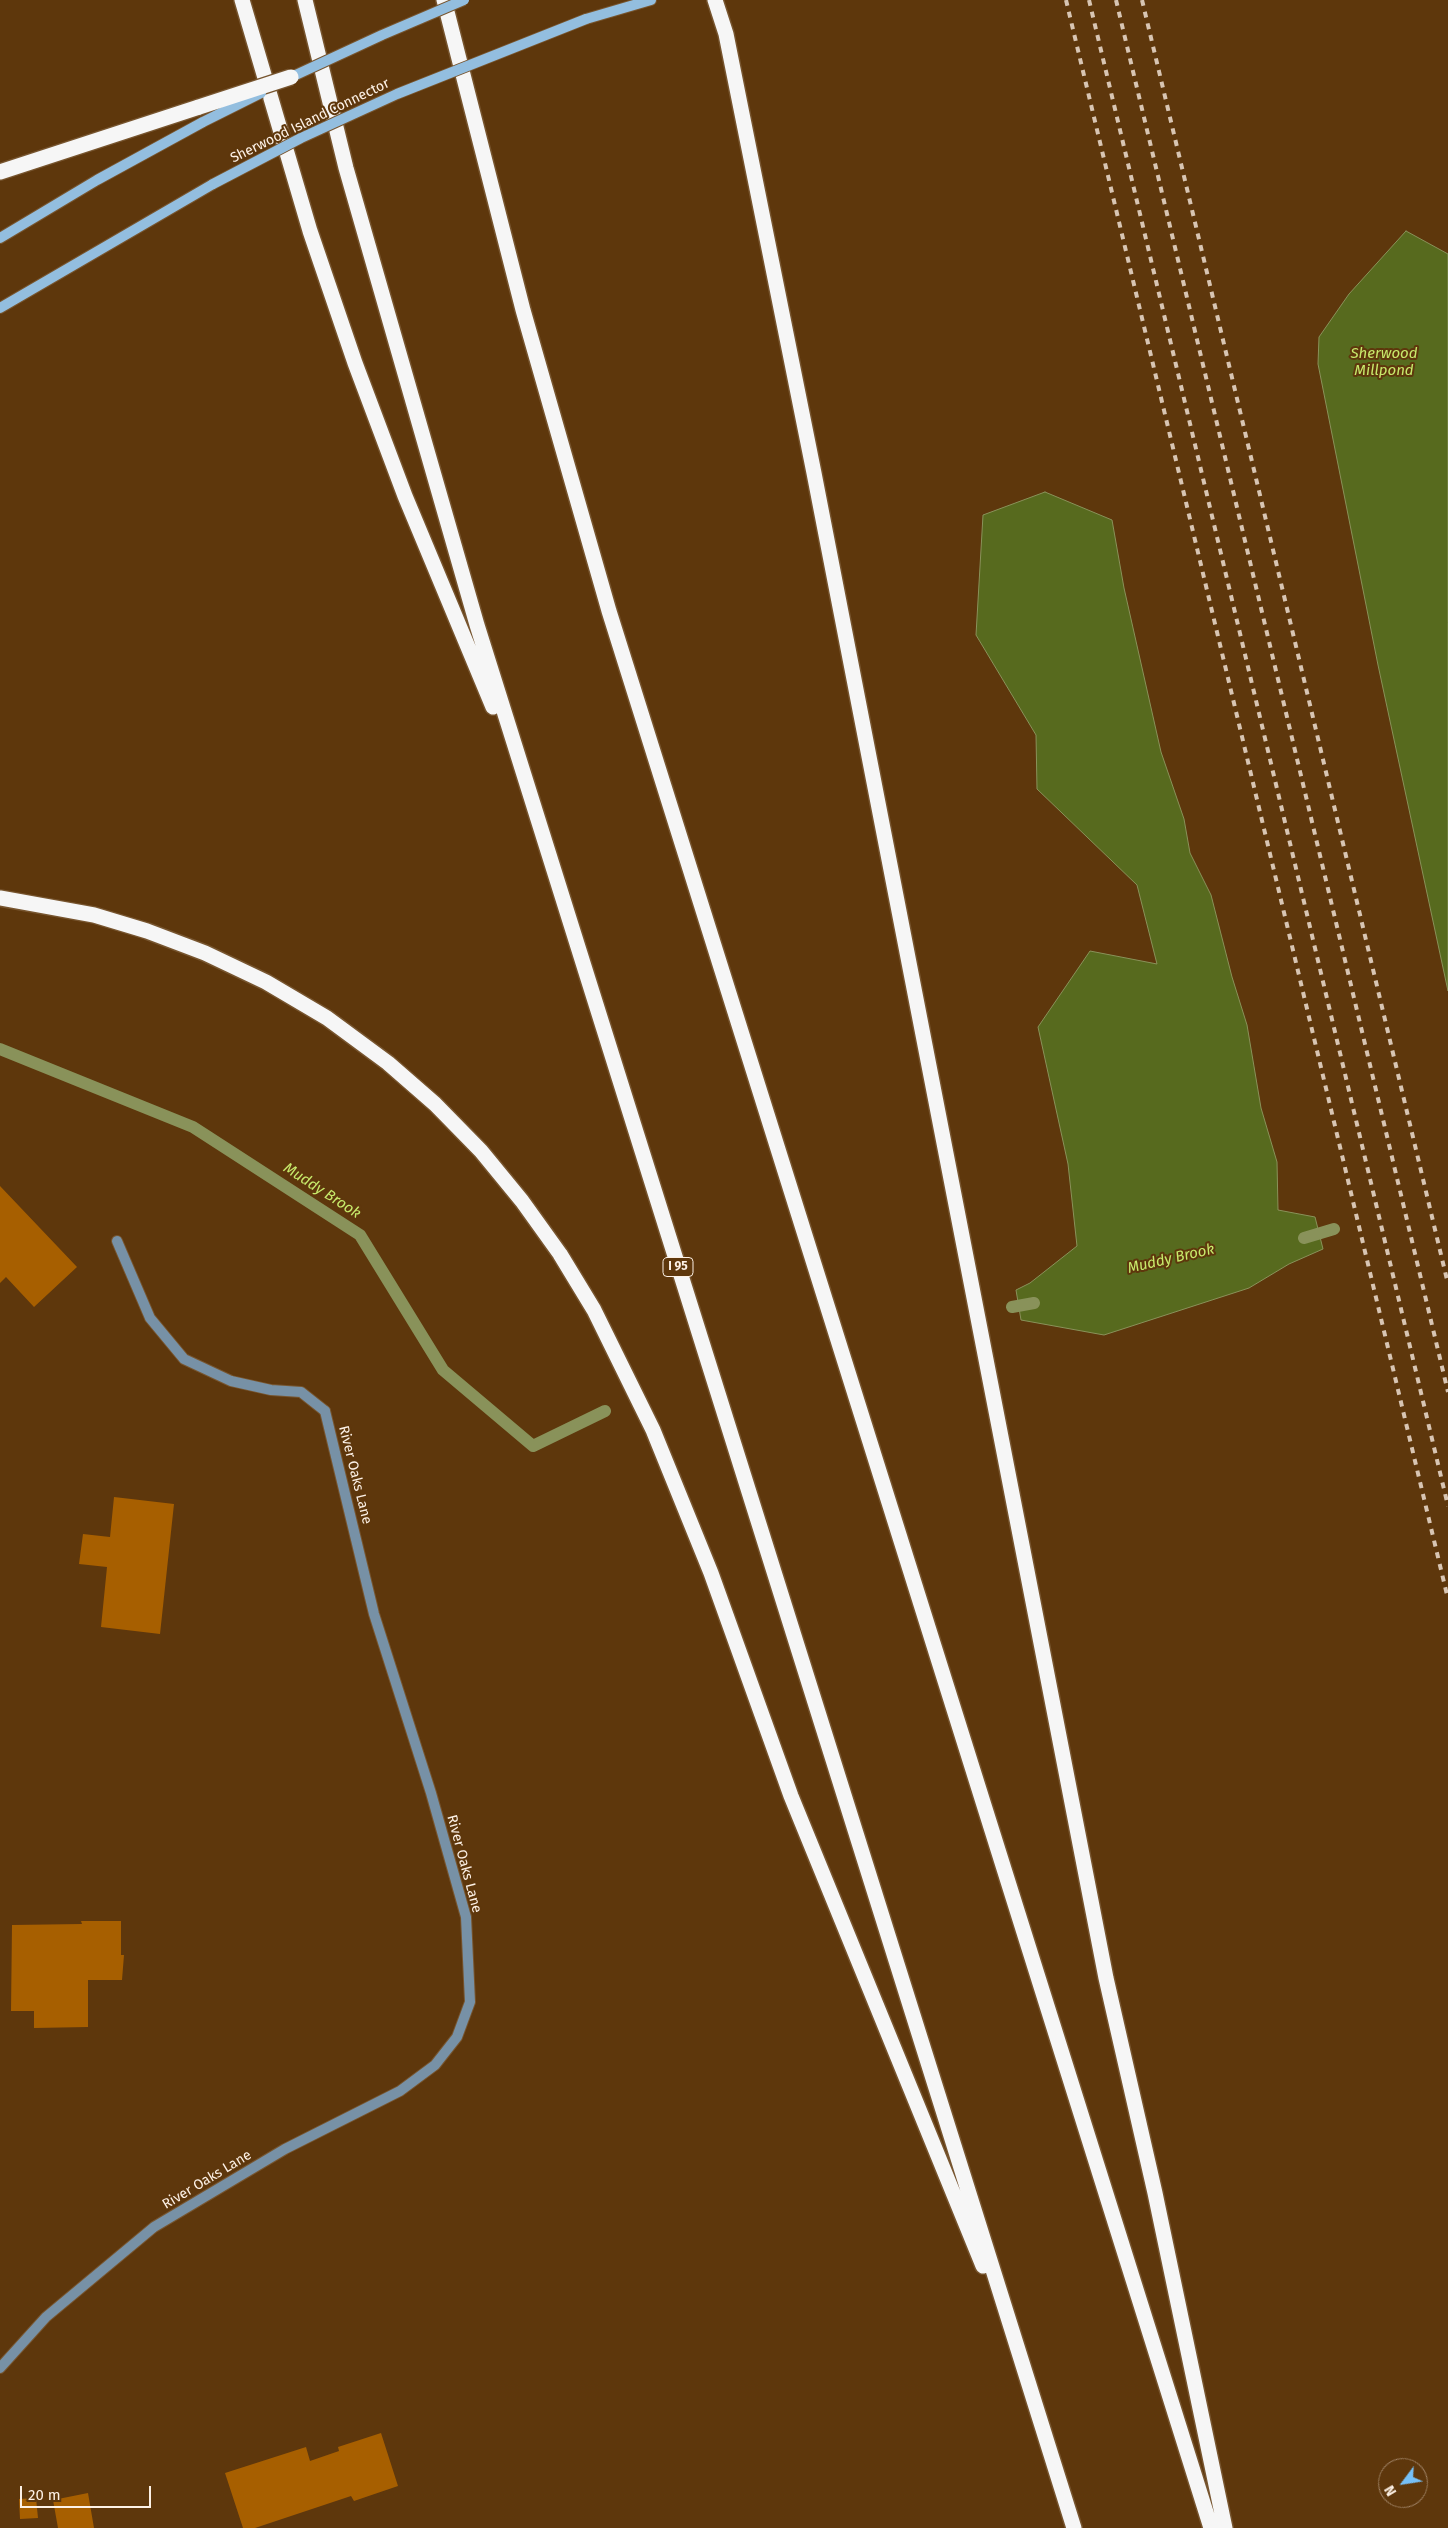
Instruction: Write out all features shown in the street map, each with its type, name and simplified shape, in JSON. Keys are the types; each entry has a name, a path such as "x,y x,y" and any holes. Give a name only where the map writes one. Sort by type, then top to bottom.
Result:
{"highway":[{"path":"242,0 310,231 355,363 405,496 523,777"},
{"name":"I 95","path":"305,0 346,168 396,348 523,777 1074,2528"},
{"path":"444,0 523,310 609,611 1211,2528"},
{"path":"715,0 726,34 804,425 1106,1978 1225,2528"},
{"path":"0,172 201,115 291,77"},
{"path":"0,898 94,915 147,931 206,954 266,982 327,1018 388,1063 441,1110 487,1158 522,1201 560,1254 594,1310 625,1369 678,1489 791,1796 1024,2366"}],"main road":[{"path":"291,77 464,0"},
{"name":"Sherwood Island Connector","path":"0,308 213,184 301,138 397,94 586,19 651,0"},
{"path":"0,238 201,115"}],"street":[{"name":"River Oaks Lane","path":"0,2368 46,2317 154,2227 285,2149 400,2091 435,2066 456,2037 470,2002 466,1917 431,1793 374,1614 325,1411 301,1392 271,1390 231,1381 184,1359 150,1318 117,1241"}],"water":[{"name":"Sherwood Millpond","path":"1406,231 1448,254 1448,991 1378,665 1318,364 1319,337 1349,294"},
{"path":"1045,492 1112,520 1124,588 1161,752 1184,819 1190,853 1211,895 1232,977 1247,1025 1261,1108 1277,1162 1278,1210 1315,1217 1323,1249 1289,1264 1249,1288 1104,1335 1021,1320 1016,1290 1030,1283 1077,1246 1068,1164 1038,1027 1090,951 1157,964 1137,885 1037,789 1036,735 976,635 983,515"}],"building":[{"path":"0,1186 77,1267 34,1307 6,1277 0,1283"},
{"path":"114,1497 174,1504 160,1634 101,1627 107,1567 79,1564 83,1534 110,1537"},
{"path":"81,1921 121,1921 121,1955 124,1955 122,1980 88,1980 88,2027 34,2028 34,2011 11,2011 12,1925 82,1924"},
{"path":"381,2433 398,2486 354,2501 351,2496 255,2528 243,2528 225,2473 306,2447 310,2461 339,2451 338,2447"},
{"path":"88,2493 94,2528 58,2528 53,2500"},
{"path":"36,2498 38,2518 20,2519 19,2499"}],"waterway":[{"name":"Muddy Brook","path":"0,1049 193,1127 360,1235 443,1370 533,1446 605,1411"},
{"name":"Muddy Brook","path":"1304,1238 1334,1229"},
{"name":"Muddy Brook","path":"1012,1307 1034,1303"}],"railway":[{"path":"1066,0 1448,1599"},
{"path":"1089,0 1448,1506"},
{"path":"1116,0 1448,1392"},
{"path":"1142,0 1448,1284"}]}
